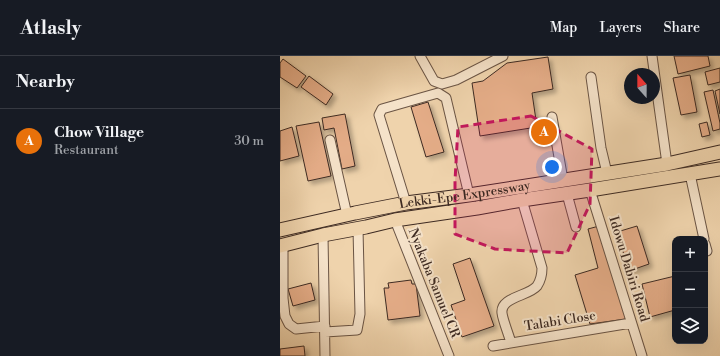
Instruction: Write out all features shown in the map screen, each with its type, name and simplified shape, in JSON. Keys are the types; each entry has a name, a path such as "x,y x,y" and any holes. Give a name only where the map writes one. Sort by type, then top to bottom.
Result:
{"highway":[{"name":"Lekki-Epe Expressway","path":"280,230 406,204 667,164 720,152"},
{"name":"Lekki-Epe Expressway","path":"281,245 395,220 720,169"}],"street":[{"path":"420,56 434,81 442,84 456,80 503,56"},
{"path":"652,56 667,164"},
{"path":"591,77 600,144 607,173"},
{"path":"406,204 379,115 382,109 438,93 446,98 469,195"},
{"path":"552,118 563,180"},
{"path":"330,140 347,215"},
{"path":"690,174 703,236"},
{"name":"Idowu Dabiri Road","path":"590,190 642,356"},
{"path":"567,194 576,228"},
{"path":"511,343 502,312 502,307 506,302 528,293 536,287 541,278 542,268 522,200"},
{"name":"Nyakaba Samuel CR","path":"395,220 449,356"},
{"path":"281,245 283,298 285,316 289,324 296,329 357,330 360,314 358,229"},
{"path":"323,235 325,356"},
{"name":"Talabi Close","path":"493,346 632,323"}],"highlighted area":[{"path":"531,116 592,149 590,204 567,253 495,249 455,234 455,181 458,127"}],"building":[{"path":"674,56 708,56 710,66 678,74"},
{"path":"548,57 553,89 532,93 537,127 480,136 472,83 483,81 507,63"},
{"path":"283,59 306,76 297,88 280,77 280,63"},
{"path":"720,68 720,82 708,85 705,72"},
{"path":"690,75 697,112 681,115 673,78"},
{"path":"309,76 333,94 326,105 301,87"},
{"path":"720,89 720,114 715,91"},
{"path":"713,90 720,129 713,131 704,92"},
{"path":"428,102 444,152 426,157 411,107"},
{"path":"345,114 355,166 342,169 334,128 324,130 322,118"},
{"path":"319,122 331,176 308,181 296,126"},
{"path":"707,122 710,135 702,137 699,124"},
{"path":"292,127 299,156 280,161 280,131"},
{"path":"599,226 626,319 590,324 575,275 598,268 588,229"},
{"path":"637,226 649,264 629,271 617,232"},
{"path":"470,258 494,326 462,337 451,305 465,300 453,264"},
{"path":"672,277 672,311 650,317 642,284"},
{"path":"411,280 412,284 416,284 420,316 388,320 384,288 389,288 388,283"},
{"path":"311,283 315,300 293,306 288,289"},
{"path":"304,346 305,356 280,356 280,349"}],"place":[{"name":"Chow Village","path":"544,132"}]}
